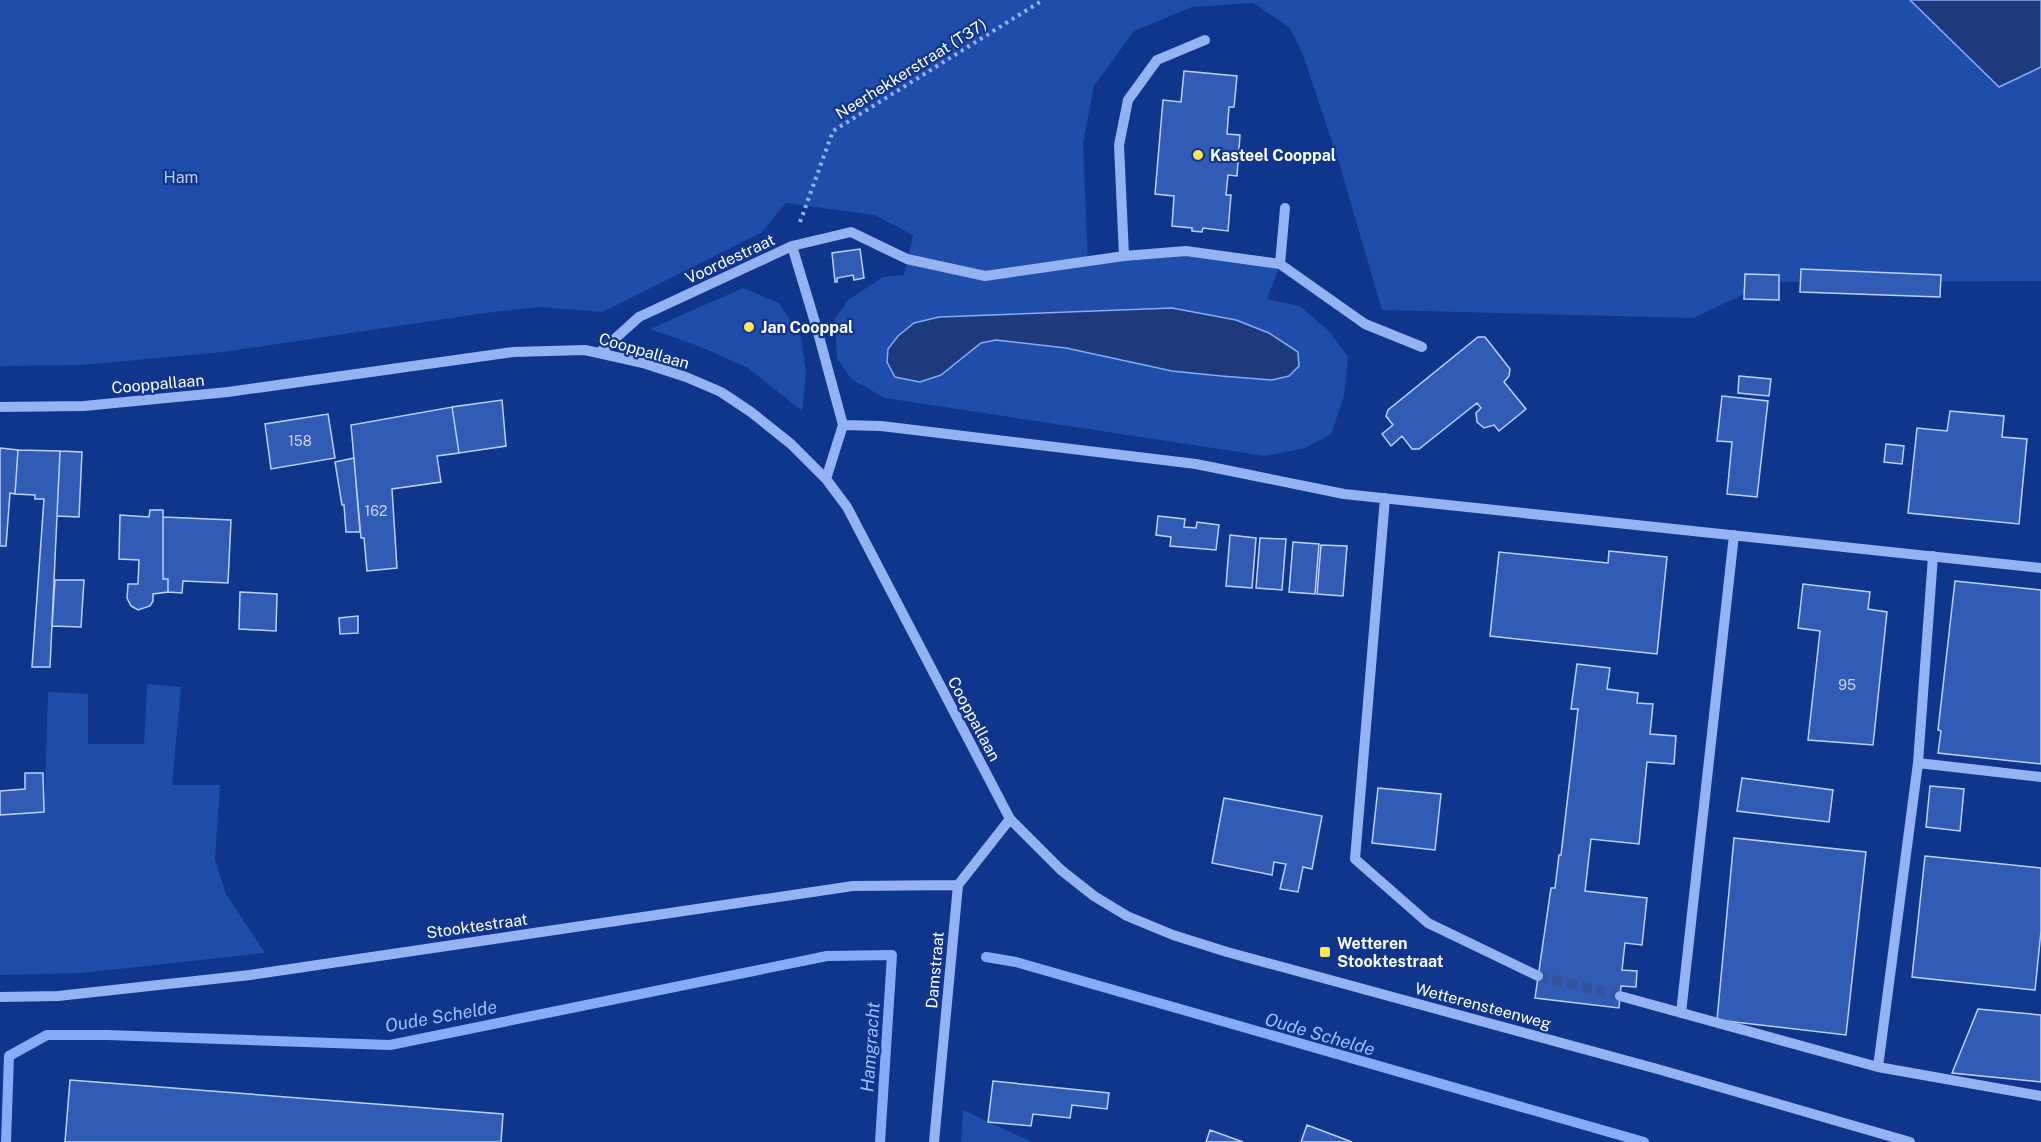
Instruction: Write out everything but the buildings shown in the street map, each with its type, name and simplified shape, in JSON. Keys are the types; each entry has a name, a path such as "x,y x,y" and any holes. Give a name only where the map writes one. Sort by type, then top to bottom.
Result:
{"street":[{"path":"1124,256 1119,145 1128,100 1157,60 1205,40"},
{"path":"1281,264 1285,208"},
{"path":"792,246 852,232 907,259 986,276 1124,256 1186,251 1281,264 1365,324 1422,347"},
{"name":"Voordestraat","path":"599,353 639,318 792,246 843,425"},
{"name":"Cooppallaan","path":"0,407 84,406 228,392 513,352 585,350 644,363 686,377 721,392 751,412 791,444 826,479 847,507 1010,819"},
{"path":"826,479 843,425 881,426 1196,464 1344,494 2041,568"},
{"path":"1385,498 1355,859 1428,923 1539,976"},
{"path":"1682,1013 1734,535"},
{"path":"1878,1067 1918,764 1933,556"},
{"path":"1918,764 2041,777"},
{"path":"958,885 1010,819"},
{"name":"Wetterensteenweg","path":"1010,819 1061,870 1094,896 1127,916 1173,934 1227,952 1661,1070 1910,1142"},
{"name":"Stooktestraat","path":"0,997 58,996 250,975 853,886 958,885"},
{"name":"Damstraat","path":"934,1142 958,885"},
{"path":"1620,996 1878,1067 2041,1096"}],"path":[{"name":"Neerhekkerstraat (T37)","path":"792,246 833,131 1044,0"}],"green space":[{"name":"Ham","path":"0,0 1910,0 1999,87 2041,67 2041,281 1769,282 1694,318 1382,310 1340,166 1303,55 1290,28 1253,3 1192,7 1134,31 1094,86 1083,143 1088,261 1186,251 1280,264 1267,299 1300,306 1330,332 1348,357 1344,396 1331,434 1305,448 1265,456 885,398 851,379 837,358 835,319 848,300 883,277 904,275 913,235 874,215 786,203 761,233 603,312 539,307 223,352 82,365 0,366","holes":["1172,308 1272,380 1172,371 1066,348 996,340 981,343 941,375 939,317"]},
{"path":"743,288 779,303 801,337 806,372 802,411 748,368 701,347 650,329"},
{"path":"147,684 181,687 172,785 220,785 215,860 226,894 265,953 81,973 0,975 0,790 45,794 48,692 88,694 88,744 144,744"},
{"path":"963,1110 1032,1142 961,1142"}],"shaded area":[{"path":"1910,0 2041,0 2041,67 1999,87"},
{"path":"1172,308 1236,320 1269,333 1298,352 1299,366 1289,376 1272,380 1221,376 1172,371 1066,348 996,340 981,343 941,375 920,382 895,377 887,362 888,349 898,336 914,323 939,317"}],"waterway":[{"name":"Oude Schelde","path":"6,1142 9,1056 47,1035 390,1045 827,956 892,955 880,1142"},
{"name":"Oude Schelde","path":"986,957 1016,962 1644,1142"}],"tunnel":[{"path":"1538,976 1620,996"}],"place":[{"name":"Kasteel Cooppal","path":"1198,155"},
{"name":"Jan Cooppal","path":"749,327"},
{"name":"Wetteren Stooktestraat","path":"1325,952"}],"water label":[{"name":"Hamgracht","path":"870,1047"}]}
